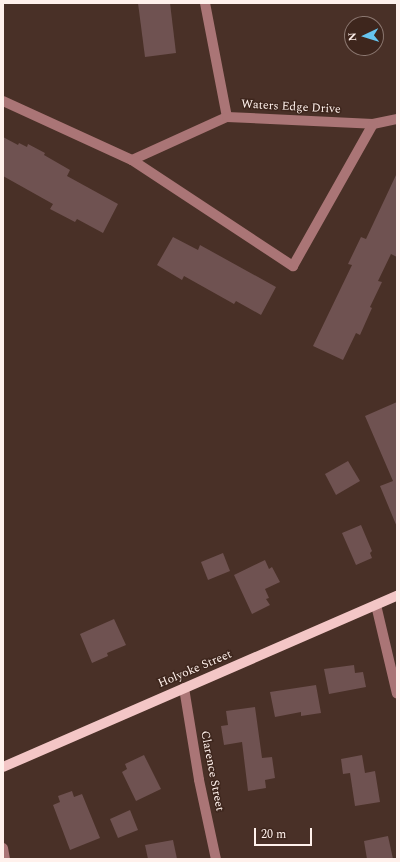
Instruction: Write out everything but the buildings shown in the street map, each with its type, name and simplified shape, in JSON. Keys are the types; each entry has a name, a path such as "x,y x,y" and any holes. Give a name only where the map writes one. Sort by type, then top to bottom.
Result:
{"main road":[{"name":"Holyoke Street","path":"3,766 397,596"}],"street":[{"name":"Waters Edge Drive","path":"205,3 227,117 373,124 397,119"},
{"path":"3,101 132,160 293,266 373,124"},
{"path":"132,160 227,117"},
{"path":"376,605 397,694"},
{"name":"Clarence Street","path":"184,688 199,780 216,859"},
{"path":"3,848 5,859"}]}
